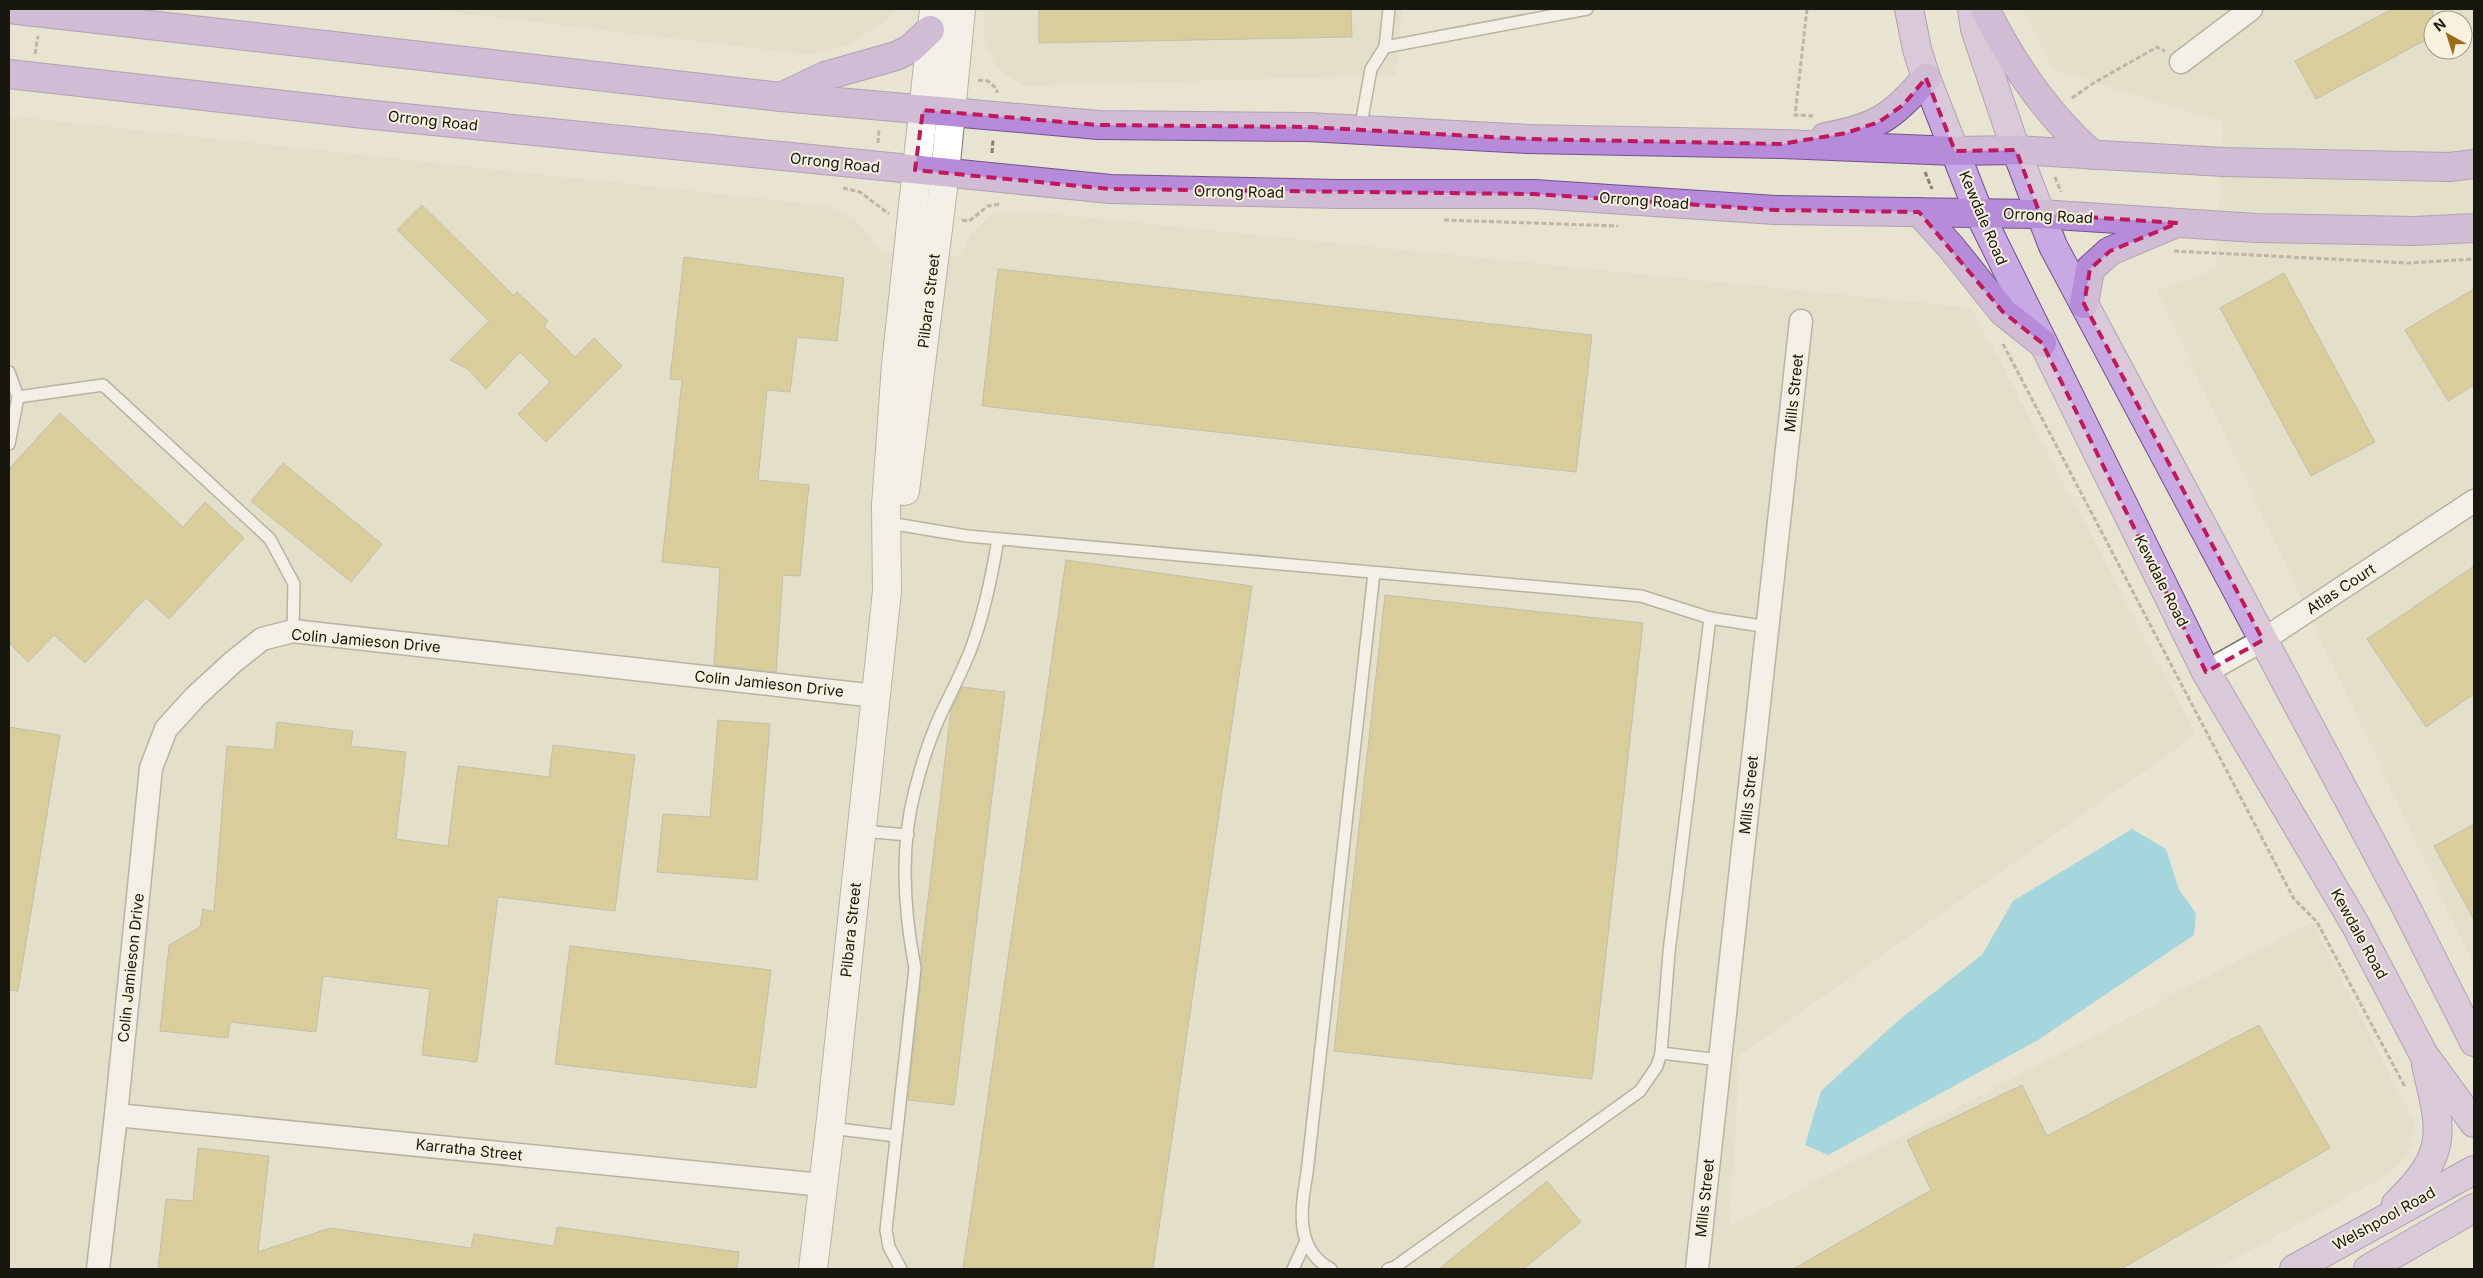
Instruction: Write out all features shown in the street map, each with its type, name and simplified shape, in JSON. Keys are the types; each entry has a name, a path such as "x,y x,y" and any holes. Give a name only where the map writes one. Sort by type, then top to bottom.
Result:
{"highway":[{"path":"9,9 781,97 950,113 996,102 1098,125 1308,127 1528,139 1782,144 1955,151 2016,150 2253,162 2449,166 2474,164"},
{"path":"1985,9 2017,64 2051,114 2092,155"},
{"path":"781,97 825,76 896,56 910,49 932,20"},
{"name":"Orrong Road","path":"9,74 364,114 1110,189 1337,194 1534,194 1776,210 2040,214 2256,228 2404,231 2474,228"},
{"path":"1782,144 1846,133 1879,122 1903,105 1926,78"},
{"path":"1919,212 1951,247 2003,312 2042,343"},
{"path":"2084,304 2090,269 2110,251 2178,223"}],"main road":[{"name":"Pilbara Street","path":"813,1269 830,1128 887,591 901,525 945,173 960,9"},
{"name":"Kewdale Road","path":"1909,9 1917,50 1926,78 1979,213 2206,672 2355,924 2424,1055 2474,1123"},
{"path":"1972,9 1975,29 2016,150 2053,246 2406,907 2474,1042"},
{"name":"Pilbara Street","path":"887,591 886,506 896,365 932,20"},
{"path":"2375,1224 2418,1182 2436,1151 2438,1117 2424,1055"},
{"name":"Welshpool Road","path":"2294,1269 2474,1170"},
{"path":"2368,1269 2474,1208"}],"street":[{"path":"2181,62 2251,9"},
{"name":"Mills Street","path":"1696,1269 1801,321"},
{"name":"Atlas Court","path":"2206,672 2263,640 2474,501"},
{"name":"Colin Jamieson Drive","path":"98,1269 116,1115 151,768 166,729 233,662 262,639 293,631 876,696"},
{"name":"Karratha Street","path":"116,1115 822,1185"}],"lane":[{"path":"1360,130 1371,69 1385,47 1389,9"},
{"path":"1385,47 1587,9"},
{"path":"9,372 18,397 9,444"},
{"path":"18,397 102,385 270,539 294,584 293,631"},
{"path":"901,525 998,539 1641,596 1710,618 1768,627"},
{"path":"901,1269 888,1247 886,1230 915,968 907,903 908,835 914,792 924,759 938,721 972,647 981,619 998,539"},
{"path":"1331,1269 1321,1264 1305,1243 1301,1212 1374,573"},
{"path":"1388,1269 1395,1267 1640,1091 1656,1066 1661,1053 1669,952 1710,618"},
{"path":"862,831 908,835"},
{"path":"1661,1053 1720,1060"},
{"path":"830,1128 896,1136"},
{"path":"1293,1269 1305,1243"}],"path":[{"path":"1807,9 1795,116 1814,116"},
{"path":"2051,114 2092,84 2157,46 2181,62"},
{"path":"988,80 996,102 988,206"},
{"path":"2045,152 2071,216"},
{"path":"2166,251 2408,263 2474,259"}],"highlighted area":[{"path":"1926,78 1955,151 2016,150 2040,214 2178,223 2110,251 2090,269 2084,304 2263,640 2206,672 2042,343 2003,312 1919,212 1775,210 1534,194 1110,189 915,170 923,110 1098,125 1308,127 1528,139 1782,144 1846,133 1879,122 1903,105"}],"shaded area":[{"path":"427,9 895,9 887,20 848,45 812,55"},
{"path":"960,9 1402,9 1396,75 1023,86 998,69 985,47 984,11"},
{"path":"2022,9 2474,9 2474,966 2157,291 2216,269 2223,122 2052,69"},
{"path":"9,116 828,206 855,219 883,252 960,257 971,234 995,212 1033,212 1972,308 2196,735 1740,1055 1730,1226 2312,922 2414,1121 2412,1146 2400,1164 2382,1178 2217,1269 9,1269"}],"water":[{"path":"2132,829 2166,849 2179,890 2196,913 2194,935 2038,1040 1828,1155 1805,1145 1821,1091 1900,1019 1982,955 2013,901"}],"building":[{"path":"1039,9 1351,9 1352,37 1039,43"},
{"path":"2392,9 2433,9 2423,10 2423,41 2316,99 2295,61"},
{"path":"422,205 514,296 517,292 548,321 544,326 575,357 594,338 622,366 546,442 518,414 550,382 520,352 486,389 468,369 450,360 489,321 397,230"},
{"path":"684,257 844,278 837,341 797,337 790,392 767,390 758,480 809,485 800,576 783,575 776,672 714,665 720,568 662,562 682,380 670,379"},
{"path":"998,269 1592,335 1576,472 982,406"},
{"path":"2284,273 2375,442 2311,476 2220,308"},
{"path":"2474,289 2474,385 2448,401 2405,330"},
{"path":"60,413 183,527 205,502 244,538 169,619 146,598 85,663 54,635 28,662 9,643 9,469"},
{"path":"283,463 382,544 351,582 251,501"},
{"path":"1066,560 1252,586 1153,1269 963,1269"},
{"path":"2474,566 2474,694 2426,727 2367,639"},
{"path":"1385,595 1643,623 1592,1079 1334,1051"},
{"path":"962,687 1005,692 954,1105 908,1100 922,969 921,956 951,710"},
{"path":"718,720 770,724 757,880 657,872 663,814 710,817"},
{"path":"277,722 353,731 351,746 406,752 396,839 448,846 458,766 549,777 553,745 635,755 615,911 498,897 477,1062 422,1055 430,989 323,976 316,1032 230,1022 228,1038 160,1031 169,945 200,927 203,909 214,912 227,746 274,750"},
{"path":"9,727 60,735 18,991 9,990"},
{"path":"2474,824 2474,920 2434,846"},
{"path":"570,946 771,970 756,1088 555,1064"},
{"path":"2259,1025 2330,1148 2121,1269 1793,1269 1931,1190 1907,1140 2022,1085 2047,1136"},
{"path":"198,1148 269,1156 258,1252 330,1228 471,1248 474,1234 554,1246 557,1227 739,1252 737,1269 158,1269 166,1199 193,1201"},
{"path":"1547,1181 1581,1222 1523,1269 1439,1269"}]}
